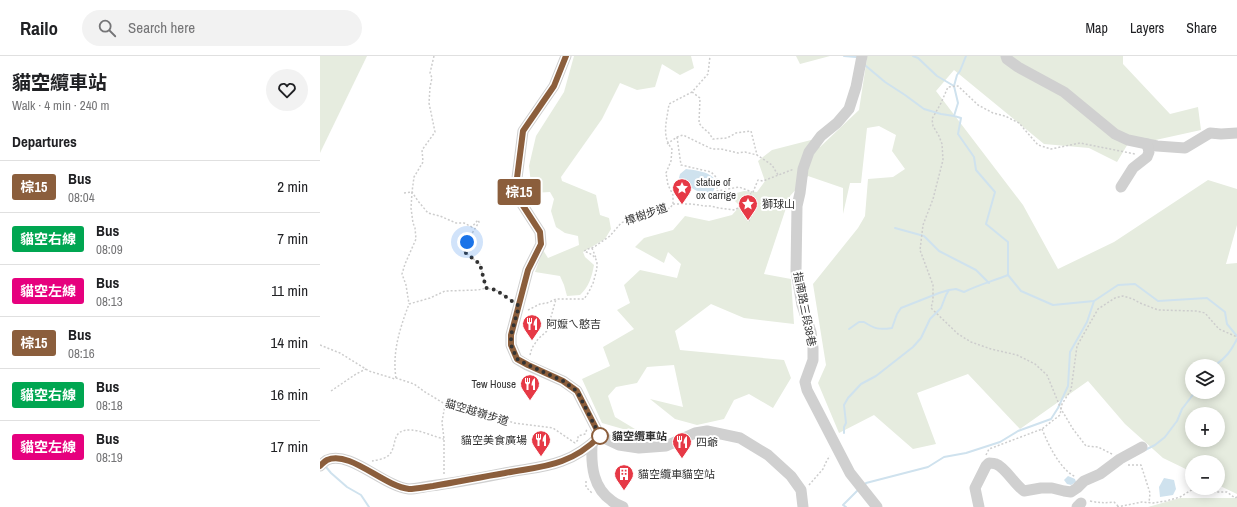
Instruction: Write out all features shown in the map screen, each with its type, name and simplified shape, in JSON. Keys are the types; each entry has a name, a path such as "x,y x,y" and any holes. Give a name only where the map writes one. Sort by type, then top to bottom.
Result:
{"street":[{"path":"566,56 554,86 523,131 517,178 520,201 540,232 541,244 528,270 511,335 511,345 517,359 563,381 577,391 600,436 619,445 638,448 666,446 695,434 707,431 740,438 768,455 791,476 801,490 803,507"},
{"name":"指南路三段38巷","path":"862,56 856,87 849,109 837,123 821,136 809,152 803,169 800,193 796,206 796,271 802,305 812,332 813,360 805,382 811,400 850,473 877,507"},
{"path":"1006,56 1007,59 1018,67 1064,92 1115,134 1128,140 1146,144 1184,148 1210,133 1237,133"},
{"path":"1121,187 1133,168 1147,157 1150,152 1146,144"},
{"path":"320,466 326,460 335,458 348,460 389,483 409,489 541,467 562,461 592,445 600,436"},
{"path":"592,445 591,455 595,479 601,490 612,501 623,507"},
{"path":"979,507 976,488 986,466 989,463 996,464 1004,470 1018,487 1024,491 1052,488 1071,492 1084,481 1122,463 1142,447"}],"path":[{"path":"396,378 394,366 400,326 409,304 406,285 402,274 416,239 411,208 414,177 423,162 422,150 436,132 429,103 432,78 430,73 434,56"},
{"name":"樟樹步道","path":"592,248 610,236 621,223 637,216 659,212 670,208 673,204 674,195 668,185 666,173 671,161 672,149 667,144 664,133 669,104 692,92 708,74 710,56"},
{"path":"1147,157 1080,144 1051,149 1038,145 1019,123 1005,116 993,113 978,105 958,86 949,86 939,108 932,118 932,126 939,136 942,144 943,160 933,199 923,225 920,250 933,286 933,300 931,308 958,334 971,342 991,349 1017,355 1035,364 1047,375 1061,408 1073,429 1086,446 1098,447 1110,453 1122,463 1141,465 1150,493 1149,502"},
{"path":"692,92 700,98 699,123 713,139 727,138 736,133 751,132 757,155"},
{"path":"667,144 683,135 712,149 722,149 738,153 745,152 757,155 772,165 778,175"},
{"path":"677,137 682,165 711,172 717,178 717,191 739,187 753,192"},
{"path":"673,204 692,204 735,210 742,205 748,196 753,192 758,180 763,181 794,168"},
{"path":"404,193 412,192"},
{"path":"412,192 428,213 456,223 464,223 472,227 478,220 479,222 462,250 480,264 486,288"},
{"path":"740,206 742,209 754,202 755,207 748,223"},
{"path":"409,304 445,292 478,290 486,288 496,290 519,309 525,311 556,299 584,299 593,284 598,262 592,248 588,248 584,251 590,253 596,258"},
{"path":"986,466 984,458 989,449 1042,429 1056,420 1060,415 1062,404 1070,390 1077,346 1098,309 1115,298 1123,296 1158,310 1197,311 1205,313 1218,329 1237,337"},
{"path":"528,365 532,348 538,339 547,331 556,299"},
{"name":"貓空越嶺步道","path":"320,345 340,353 366,369 414,384 445,404 478,410 514,423 553,428 575,443 578,440 578,436 586,434 586,430 588,428"},
{"path":"331,391 366,369"},
{"path":"444,478 444,439 442,422 445,404"},
{"path":"1042,429 1050,447 1064,467 1071,475 1084,481"},
{"path":"359,465 388,456 392,451 397,434 402,431 411,430 444,439"},
{"path":"801,490 812,483 836,448"},
{"path":"1082,503 1114,502 1117,507 1180,497 1193,489 1227,492 1235,498 1237,497"}],"shaded area":[{"path":"320,56 367,56 320,153"},
{"path":"574,56 691,56 694,68 680,75 662,64 655,87 637,90 620,83 602,119 561,177 562,181 596,195 600,215 609,218 611,229 605,239 583,252 585,257 594,265 588,285 580,295 567,296 560,276 535,272 543,250 548,258 579,245 578,236 565,233 556,227 551,211 554,199 550,192 532,193 529,166 536,136 564,92"},
{"path":"796,56 830,56 800,64"},
{"path":"844,56 1123,56 1123,64 1170,114 1198,107 1201,130 1151,141 1129,142 1117,162 1089,148 1044,144 954,70 936,91 1023,205 1058,269 1114,242 1208,180 1237,189 1237,225 1226,264 1237,263 1237,494 1225,488 1225,455 1185,455 1185,469 1163,458 1125,424 1088,381 1020,429 968,374 917,393 936,444 913,449 874,415 839,433 818,383 826,365 813,284 858,228 865,216 868,179 893,177 905,169 892,151 896,135 879,126 867,128 861,183 850,183 843,214 843,188 808,176 790,196 764,274 791,279 794,324 744,318 711,304 675,331 680,350 784,360 791,378 773,408 749,394 734,400 724,419 697,425 675,419 650,399 683,407 674,365 647,367 637,383 616,387 608,396 615,417 635,429 623,429 602,423 582,379 610,366 603,347 634,329 617,310 630,303 624,285 640,270 677,278 681,264 668,252 664,263 635,247 644,238 673,230 685,216 709,221 732,215 740,206 729,195 744,191 757,192 765,181 758,161 772,150 811,140 820,147 859,110 867,58"},
{"path":"1180,498 1237,498 1237,507 1148,507"}],"water":[{"path":"686,169 698,171 714,178 716,182 715,188 711,195 699,192 679,178 680,174"},
{"path":"1068,476 1075,479 1076,482 1071,485 1067,484 1064,480"},
{"path":"1164,478 1174,480 1176,489 1173,495 1160,497 1159,487"}],"waterway":[{"path":"844,56 856,57"},
{"path":"913,56 918,58 937,76 954,86"},
{"path":"966,56 957,75 954,86 958,103 954,116 961,118 958,134 974,157 976,170 995,192 986,224 1008,242 1008,275 1021,291 1053,305 1094,301 1118,285 1135,284 1158,301 1207,298 1225,312 1227,324 1237,336"},
{"path":"866,66 885,82 924,109 954,116"},
{"path":"895,228 924,236 939,251 976,270 989,283"},
{"path":"849,329 859,322 864,322 877,328 892,328 901,308 949,290 956,289 964,292 1008,275"},
{"path":"844,433 846,423 844,405 848,398 861,384 876,376 913,347 921,338 930,319 941,308 949,290"},
{"path":"865,485 866,483 928,467 944,457 966,453 1000,442 1018,431 1051,419 1068,386 1070,352 1087,322 1094,301"},
{"path":"1223,359 1233,347 1237,339"},
{"path":"1145,450 1155,445 1165,437 1177,421 1182,409 1190,399"},
{"path":"326,467 347,487 361,495 369,507"},
{"path":"846,507 843,505 858,490"}],"bus line":[{"name":"棕15","path":"320,466 326,460 335,458 348,460 389,483 409,489 541,467 562,461 585,450 600,436 577,391 563,381 517,359 511,345 511,335 528,270 541,244 540,232 520,201 517,178 523,131 554,86 566,56"}],"place":[{"name":"statue of ox carrige","path":"682,205"},
{"name":"獅球山","path":"748,221"},
{"name":"阿嬤ㄟ憨吉","path":"532,341"},
{"name":"Tew House","path":"530,401"},
{"name":"貓空纜車站","path":"600,436"},
{"name":"貓空美食廣場","path":"541,457"},
{"name":"四爺","path":"682,459"},
{"name":"貓空纜車貓空站","path":"624,491"}],"route":[{"path":"467,242 462,250 480,264 484,274 486,288 496,290 519,306 511,335 511,345 517,359 563,381 577,391 600,436"}]}
